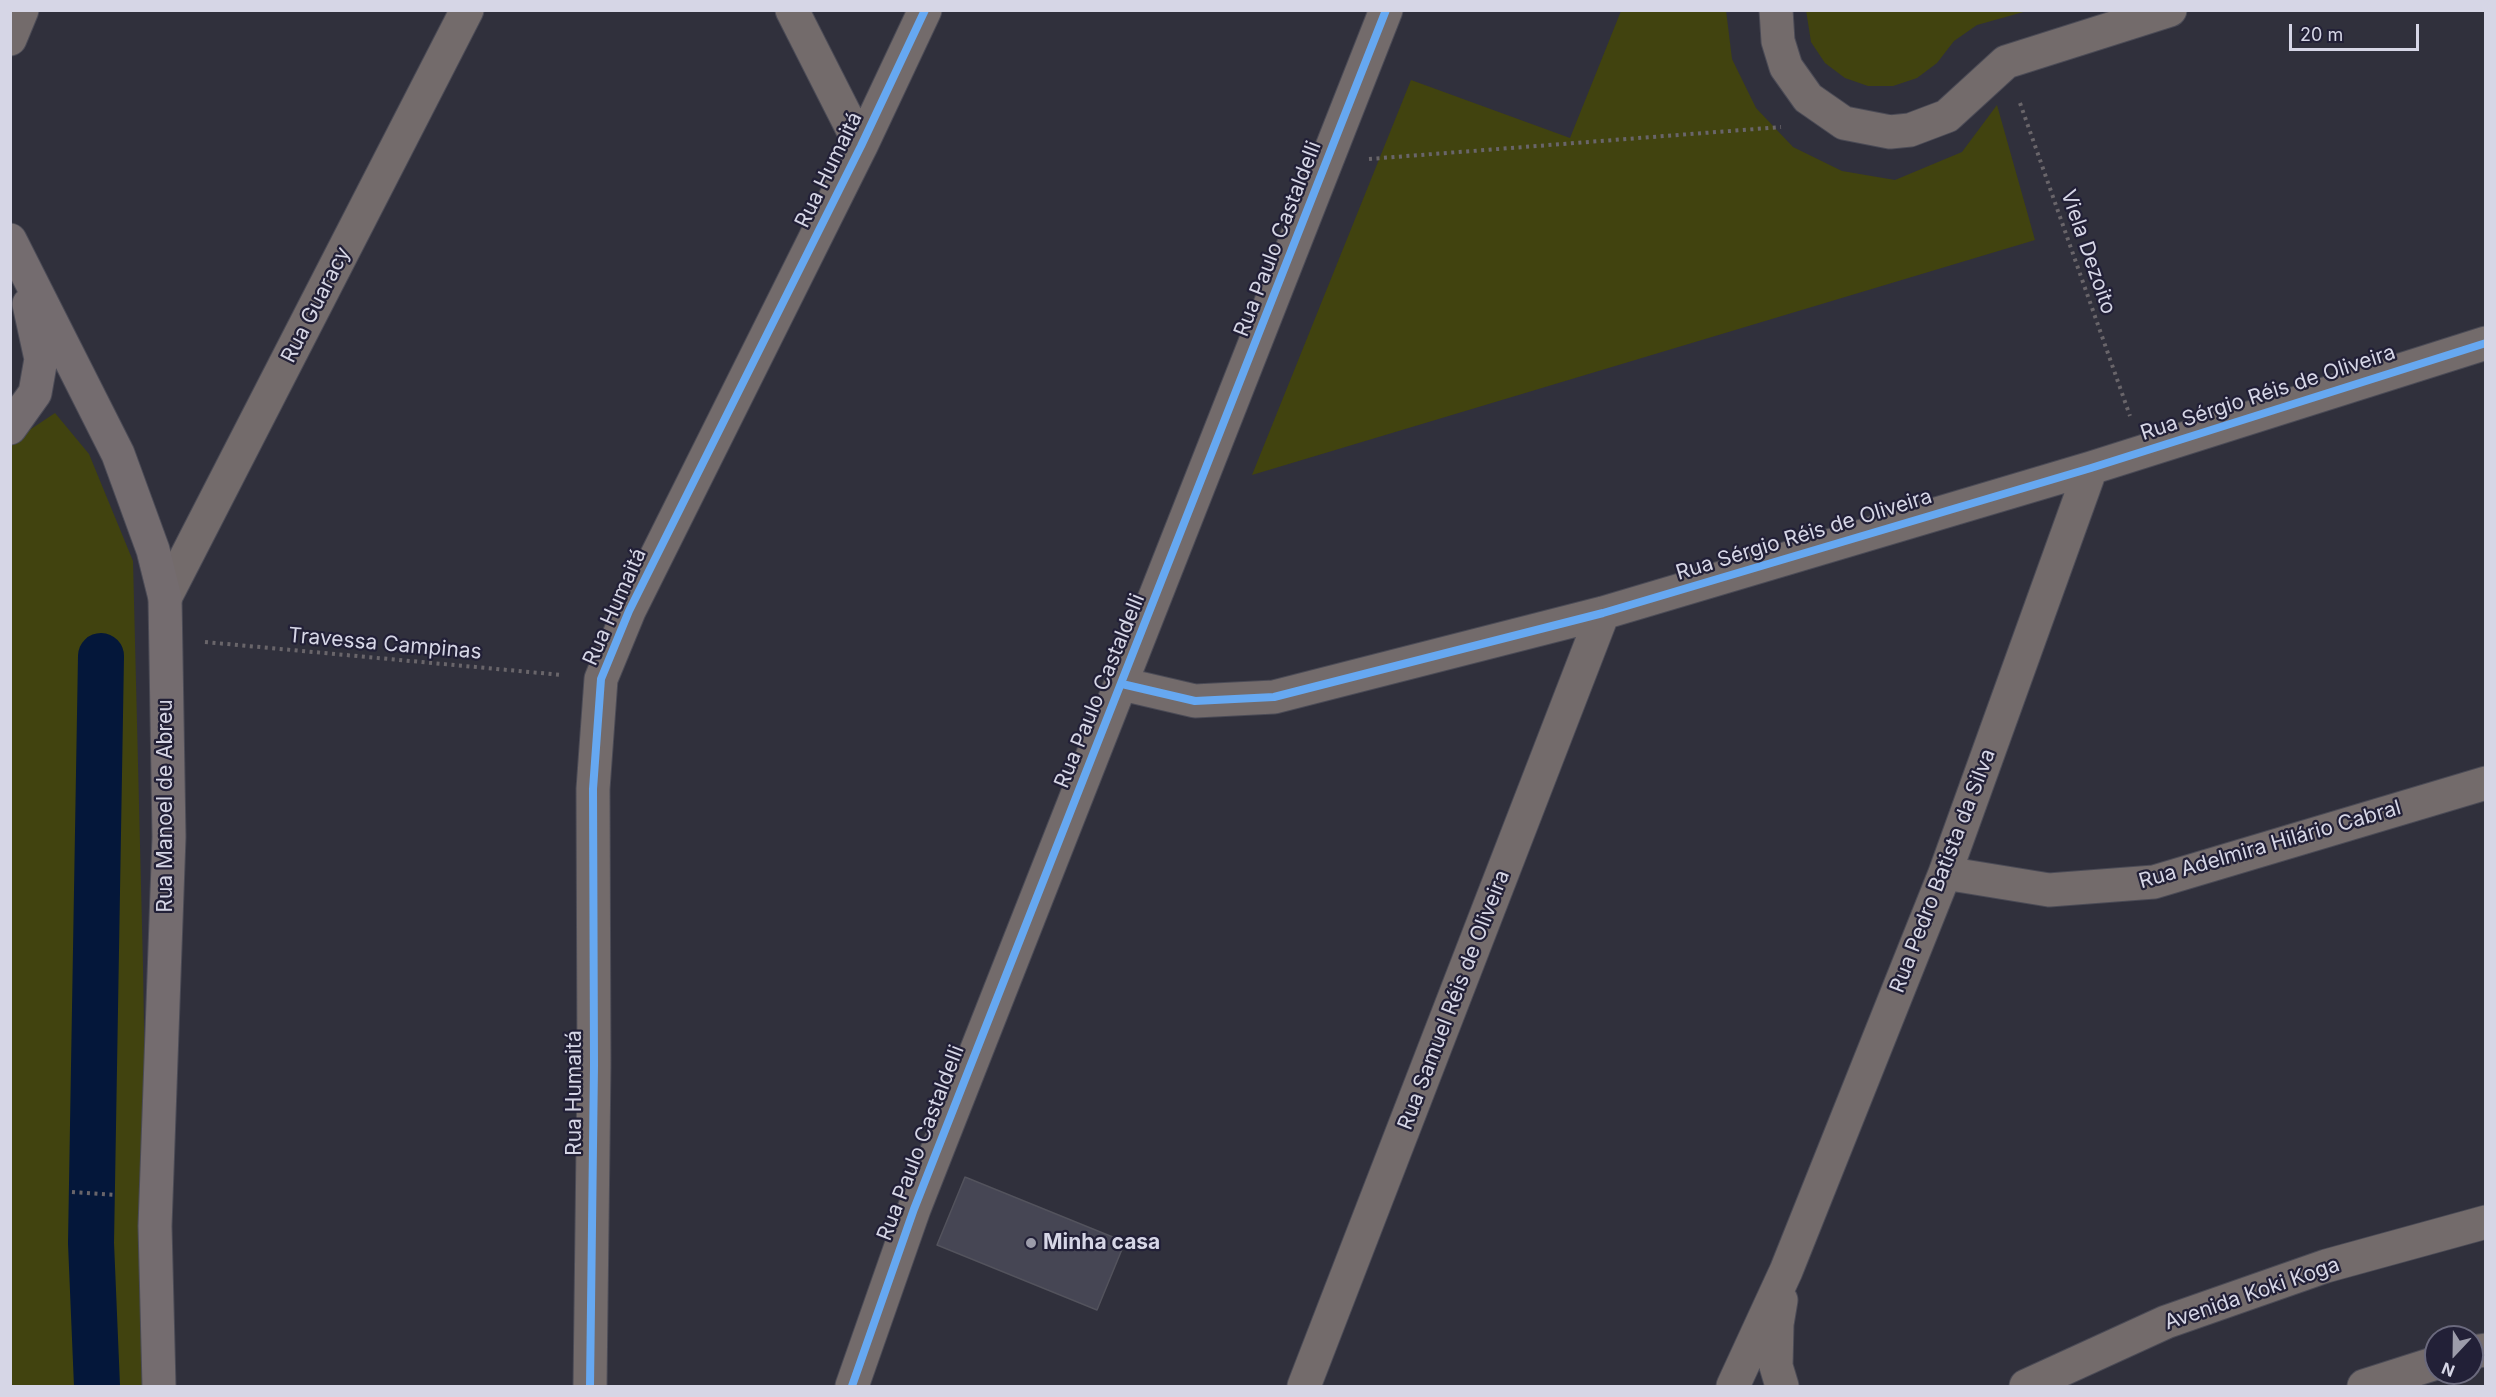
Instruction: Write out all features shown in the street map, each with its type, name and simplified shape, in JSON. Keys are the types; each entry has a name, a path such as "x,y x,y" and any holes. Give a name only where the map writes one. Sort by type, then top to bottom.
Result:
{"main road":[{"name":"Rua Manoel de Abreu","path":"15,248 118,454 153,550 165,598 169,837 155,1226 159,1386"},
{"path":"10,428 35,393 41,359 15,248"}],"street":[{"name":"Rua Guaracy","path":"165,598 467,10"},
{"path":"792,10 861,146"},
{"name":"Rua Humaitá","path":"590,1386 594,1065 592,789 601,679 629,611 861,146 925,10"},
{"name":"Rua Paulo Castaldelli","path":"852,1386 914,1209 1386,10"},
{"path":"1776,10 1778,41 1786,67 1808,98 1844,123 1890,132 1910,130 1947,116 2006,62 2170,10"},
{"name":"Rua Sérgio Réis de Oliveira","path":"1122,684 1195,701 1274,697 1603,613 2091,468 2486,343"},
{"name":"Rua Pedro Batista da Silva","path":"1733,1386 1786,1271 1946,873 2091,468"},
{"name":"Rua Samuel Réis de Oliveira","path":"1304,1386 1603,613"},
{"name":"Rua Adelmira Hilário Cabral","path":"1946,873 2049,890 2154,882 2486,783"},
{"name":"Avenida Koki Koga","path":"2025,1386 2176,1319 2326,1266 2486,1222"},
{"name":"Rua Pedro Batista da Silva","path":"1782,1386 1776,1366 1777,1324 1786,1271"},
{"path":"2364,1386 2424,1367"}],"path":[{"path":"1328,162 1786,127"},
{"path":"72,1192 127,1196"}],"shaded area":[{"path":"1726,10 1732,59 1756,108 1793,147 1842,171 1895,180 1962,152 1997,105 2035,240 1252,475 1411,80 1570,138 1621,11"},
{"path":"1806,10 2027,11 1977,25 1954,41 1937,63 1917,78 1893,86 1868,86 1845,78 1825,63 1811,42"},
{"path":"55,413 89,454 133,561 150,1386 11,1386 10,443"}],"building":[{"name":"Minha casa","path":"965,1177 1125,1242 1097,1310 937,1245"}],"waterway":[{"path":"97,1386 91,1243 101,656"}],"cycle path":[{"path":"590,1386 594,1065 593,789 601,679 629,611 861,146 925,10"},
{"path":"852,1386 914,1209 1386,10"},
{"path":"1122,684 1195,701 1274,697 1603,613 2091,468 2486,343"}],"place":[{"name":"Minha casa","path":"1031,1243"}]}
